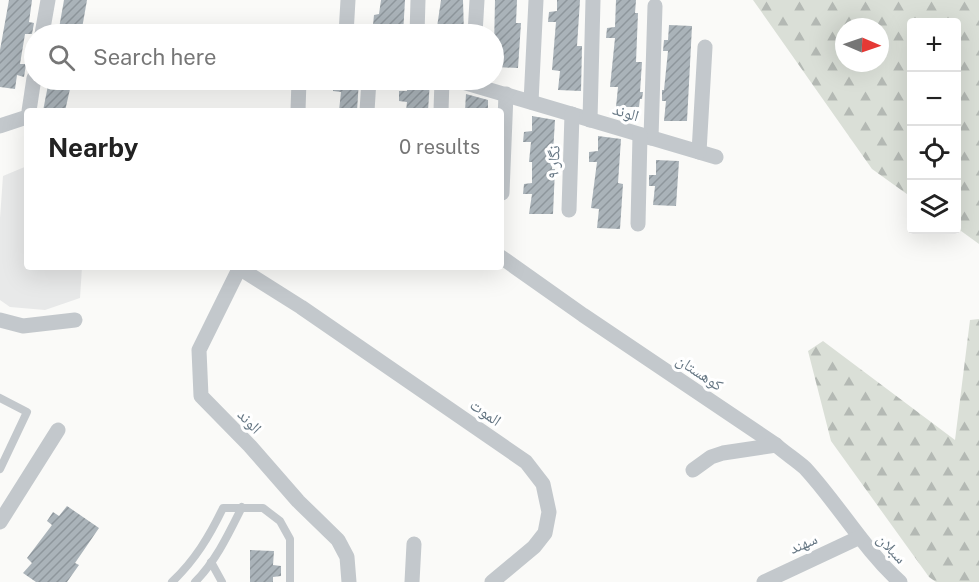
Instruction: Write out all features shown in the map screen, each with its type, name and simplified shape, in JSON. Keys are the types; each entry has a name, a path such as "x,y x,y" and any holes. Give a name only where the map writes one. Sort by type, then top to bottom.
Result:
{"street":[{"path":"44,24 48,0"},
{"path":"347,24 348,0"},
{"path":"417,24 418,0"},
{"path":"476,24 477,0"},
{"path":"531,102 536,0"},
{"path":"590,120 592,0"},
{"path":"638,224 655,6"},
{"path":"699,153 705,47"},
{"path":"29,108 32,90"},
{"path":"298,108 299,90"},
{"path":"367,108 368,90"},
{"path":"441,108 442,90"},
{"name":"الوند","path":"495,90 716,158"},
{"path":"504,144 506,94"},
{"name":"نگار ۹","path":"569,210 572,114"},
{"path":"0,126 24,118"},
{"name":"کوهستان","path":"504,260 776,445 803,466 858,538"},
{"name":"الوند","path":"239,270 199,350 201,396 250,446 298,501 338,540 347,557 349,582"},
{"name":"الموت","path":"243,270 301,307 526,462 543,484 549,512 545,533 534,547 492,582"},
{"path":"0,320 23,326 75,320"},
{"path":"0,522 58,430"},
{"path":"693,470 711,457 723,453 776,445"},
{"name":"سهند","path":"764,582 858,538"},
{"name":"سبلان","path":"858,538 900,582"},
{"path":"411,582 414,544"}],"lane":[{"path":"0,398 27,412 0,469"},
{"path":"195,582 224,544 242,507"},
{"path":"172,582 190,565 210,536 223,508 242,507 263,508 280,520 290,539 290,582"},
{"path":"211,562 222,582"}],"shaded area":[{"path":"24,167 24,270 82,270 80,298 45,310 10,307 0,300 0,218 3,176"}],"green space":[{"path":"753,0 979,0 979,244 961,231 961,18 907,18 907,194 872,169"},
{"path":"979,319 979,582 936,582 929,577 831,441 808,351 823,341 955,440 970,320"}],"building":[{"path":"9,0 32,0 29,22 34,24 24,24 20,64 24,64 24,77 17,75 15,89 0,87 0,50"},
{"path":"64,0 87,0 83,24 60,24"},
{"path":"381,0 405,0 404,24 373,24 374,15 379,14"},
{"path":"441,0 463,0 464,24 437,24"},
{"path":"495,0 517,0 516,23 521,23 518,68 504,67 504,24 494,24"},
{"path":"557,0 580,0 577,46 582,46 581,91 558,90 560,71 552,70 556,22 548,22 549,12 557,11"},
{"path":"616,0 636,0 635,13 638,13 636,62 642,62 640,92 643,92 639,107 616,107 618,87 610,87 615,38 606,38 607,28 615,27"},
{"path":"669,25 692,26 687,121 664,121 666,101 662,101 662,90 664,90 668,51 663,51 664,40 668,40"},
{"path":"47,90 70,90 66,108 44,108"},
{"path":"358,90 357,108 339,108 341,92 333,91"},
{"path":"429,90 428,108 406,108 407,102 399,101 399,91"},
{"path":"466,94 488,100 488,108 465,108"},
{"path":"532,116 555,120 552,169 555,169 553,214 529,214 532,194 523,194 524,184 532,183 532,162 529,162 531,142 523,142 524,132 532,131"},
{"path":"598,136 621,139 618,183 623,184 620,229 597,228 599,209 591,208 597,162 589,162 589,152 598,151"},
{"path":"656,160 679,161 676,206 653,205 655,186 649,186 649,175 656,175"},
{"path":"67,506 99,528 75,563 79,565 67,582 36,582 23,573 32,563 27,558 52,525 47,521 53,512 59,516"},
{"path":"250,550 274,551 273,565 281,566 281,576 273,577 273,582 250,582"}]}
